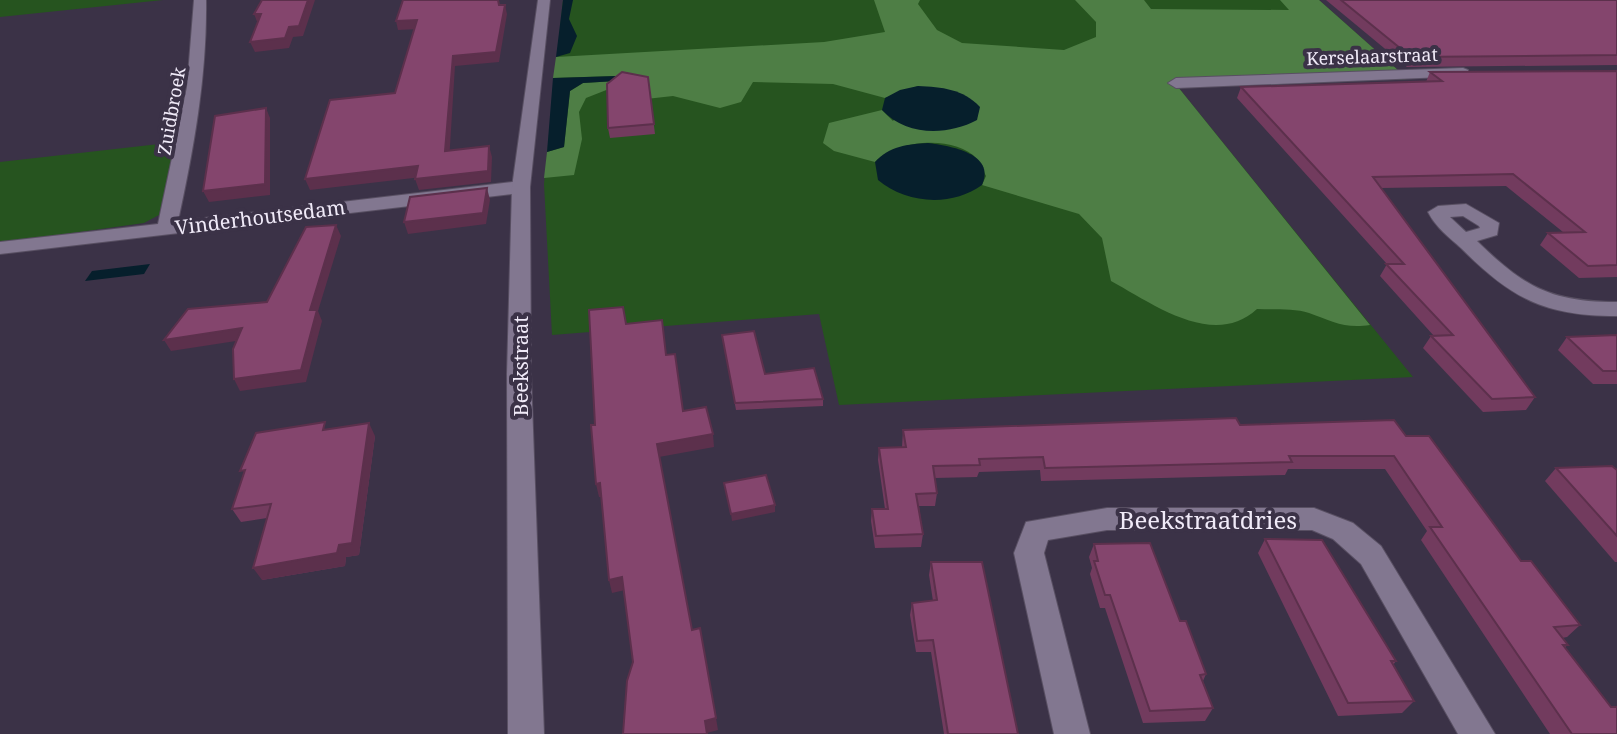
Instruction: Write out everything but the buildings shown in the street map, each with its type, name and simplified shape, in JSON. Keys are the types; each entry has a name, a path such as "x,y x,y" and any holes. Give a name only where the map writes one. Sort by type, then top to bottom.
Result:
{"street":[{"name":"Zuidbroek","path":"167,228 191,124 200,67 200,0"},
{"name":"Beekstraat","path":"526,734 519,374 521,187 544,0"},
{"name":"Kerselaarstraat","path":"1176,83 1478,73"},
{"name":"Vinderhoutsedam","path":"0,248 521,187"},
{"path":"1464,239 1512,286 1541,302 1577,310 1617,309"},
{"name":"Beekstraatdries","path":"1072,734 1029,553 1036,530 1107,519 1314,519 1343,531 1371,555 1477,734"}],"green space":[{"path":"0,0 163,0 0,17"},
{"path":"563,0 1319,0 1408,79 1178,87 1413,377 839,405 819,314 552,335 544,184"},
{"path":"874,0 920,0 918,4 937,30 962,43 1064,50 1096,37 1096,22 1075,0 1144,0 1151,9 1289,10 1280,0 1319,0 1408,79 1178,87 1370,325 1345,325 1303,311 1257,309 1240,320 1222,325 1184,319 1111,281 1102,238 1079,214 982,185 986,176 977,159 967,151 940,143 925,143 896,149 875,162 834,151 823,143 829,123 882,110 893,121 918,86 885,98 833,84 753,82 741,102 720,108 673,96 646,99 614,87 586,98 579,112 582,139 574,175 544,178 547,152 564,147 570,91 583,83 616,81 616,76 553,78 556,57 824,42 885,32"},
{"path":"177,142 159,215 144,223 0,243 0,162"}],"water":[{"path":"563,0 573,0 569,19 577,36 570,53 556,57"},
{"path":"617,76 616,81 583,83 570,91 564,147 547,152 553,78"},
{"path":"918,86 944,88 967,96 980,107 977,120 953,129 927,131 903,125 882,110 885,98"},
{"path":"928,143 958,149 977,158 985,174 982,185 957,197 929,200 902,194 878,180 875,162 886,152"},
{"path":"150,264 144,274 85,281 92,271"}]}
